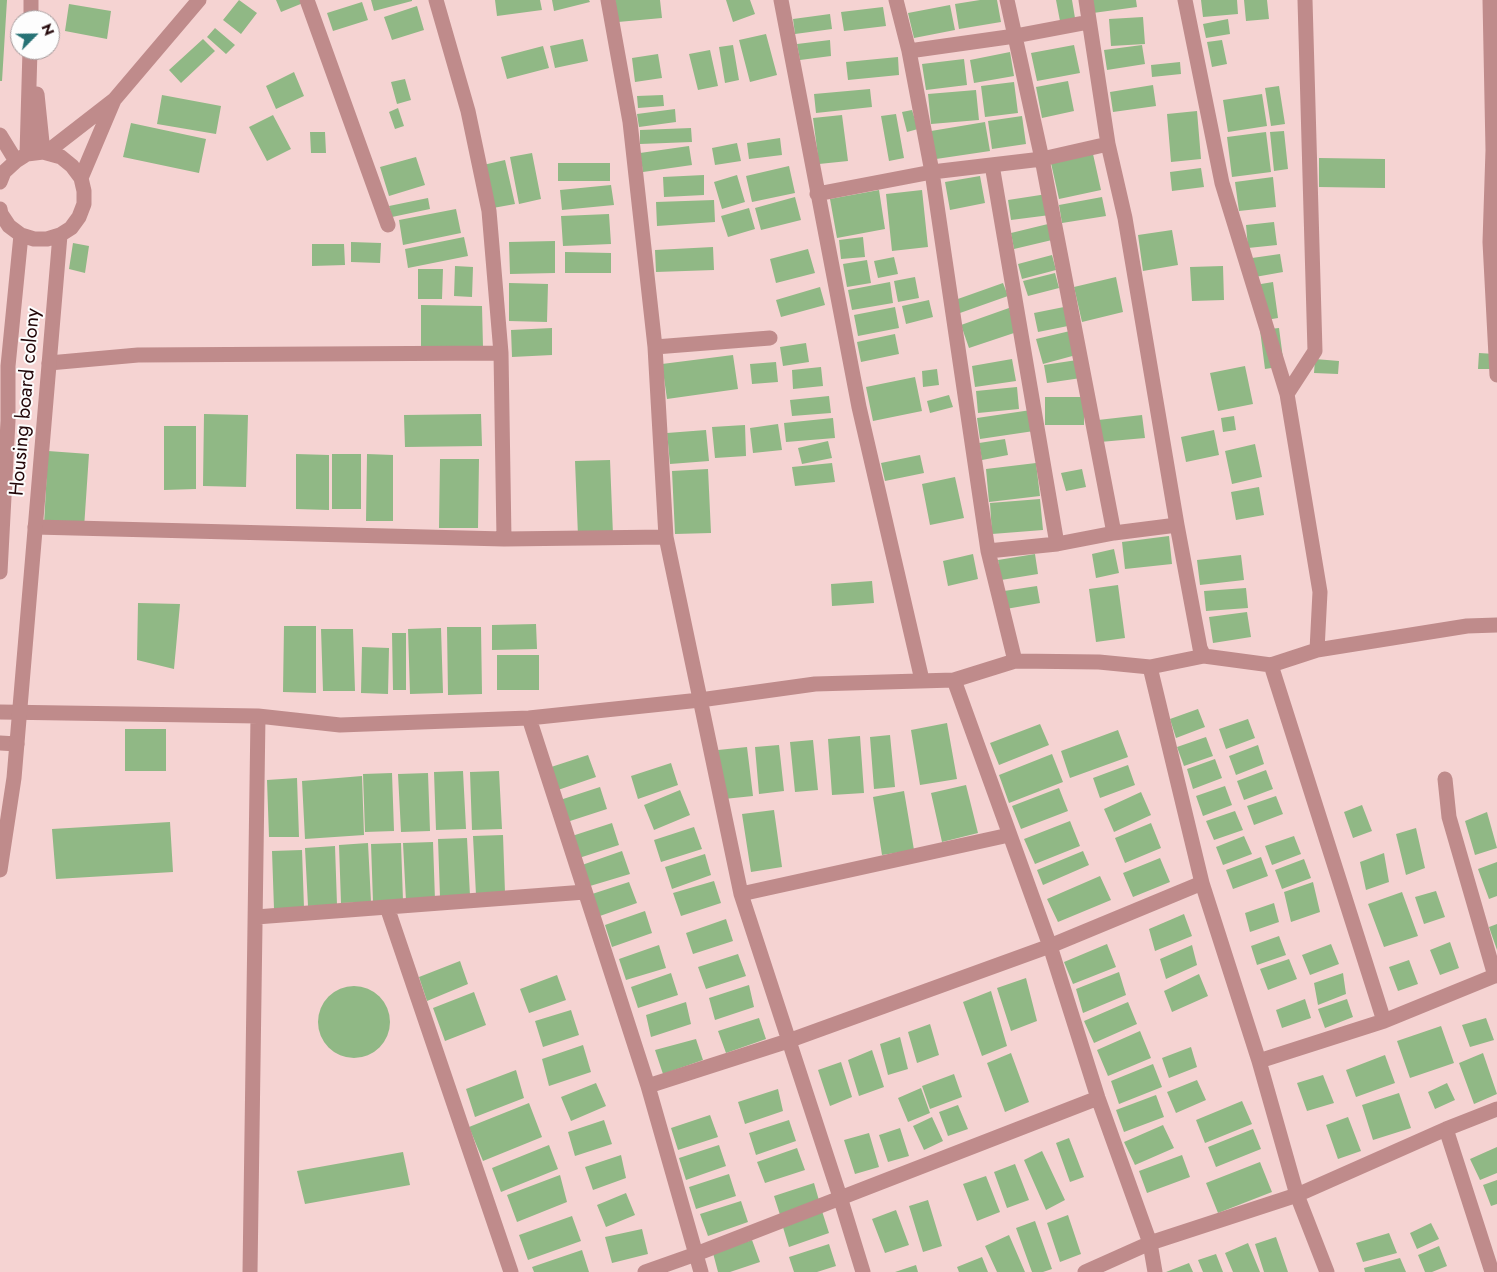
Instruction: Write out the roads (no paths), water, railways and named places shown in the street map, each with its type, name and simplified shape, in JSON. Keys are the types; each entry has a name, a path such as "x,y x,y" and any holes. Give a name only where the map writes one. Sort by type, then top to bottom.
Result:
{"street":[{"path":"2,173 21,158 45,152 114,100 199,0"},
{"path":"307,0 388,226"},
{"path":"436,0 468,111 489,211 501,353 504,539"},
{"path":"608,0 630,122 655,347 666,537 741,894 863,1272"},
{"path":"781,0 859,406 922,680"},
{"path":"896,0 909,51 932,172 988,551 1015,661"},
{"path":"1007,0 1042,159 1114,533"},
{"path":"1086,0 1108,144 1125,218 1177,525 1200,648 1204,656"},
{"path":"1185,0 1222,182 1287,394 1320,592 1317,650"},
{"path":"1287,394 1315,351 1305,0"},
{"path":"1490,0 1495,150 1490,242 1497,375"},
{"path":"909,51 1016,36 1089,22"},
{"path":"21,158 30,60"},
{"path":"32,60 45,152"},
{"path":"81,178 114,100"},
{"path":"0,135 21,158"},
{"path":"817,194 932,172 1042,159 1108,144"},
{"path":"0,212 9,226 21,235 34,239 47,239 60,235 71,228 80,217 84,204 81,178 72,166 61,157 45,152"},
{"path":"992,165 1057,544"},
{"name":"Housing board colony","path":"0,572 4,422 21,235"},
{"name":"Housing board colony","path":"0,870 14,778 60,235"},
{"path":"655,347 770,338"},
{"path":"49,363 138,355 501,353"},
{"path":"988,551 1057,544 1114,533 1177,525"},
{"path":"35,527 504,539 666,537"},
{"path":"0,712 258,716 340,725 529,718 700,700 815,684 954,680 1015,661 1099,662 1150,667 1204,656 1271,665 1317,650 1467,626 1497,626"},
{"path":"1271,665 1384,1020"},
{"path":"1150,667 1202,883 1259,1061 1297,1195 1326,1272"},
{"path":"954,680 1050,946 1098,1098 1150,1243 1155,1272"},
{"path":"250,1272 258,716"},
{"path":"529,718 648,1086 701,1272"},
{"path":"0,743 17,744"},
{"path":"1259,1061 1384,1020 1496,975 1449,817 1445,779"},
{"path":"741,894 1009,834"},
{"path":"648,1086 788,1041 1050,946 1202,883"},
{"path":"256,918 585,892"},
{"path":"387,907 511,1272"},
{"path":"645,1272 1098,1098"},
{"path":"1085,1272 1150,1243 1297,1195 1446,1129 1497,1109"},
{"path":"1446,1129 1492,1272"}]}
